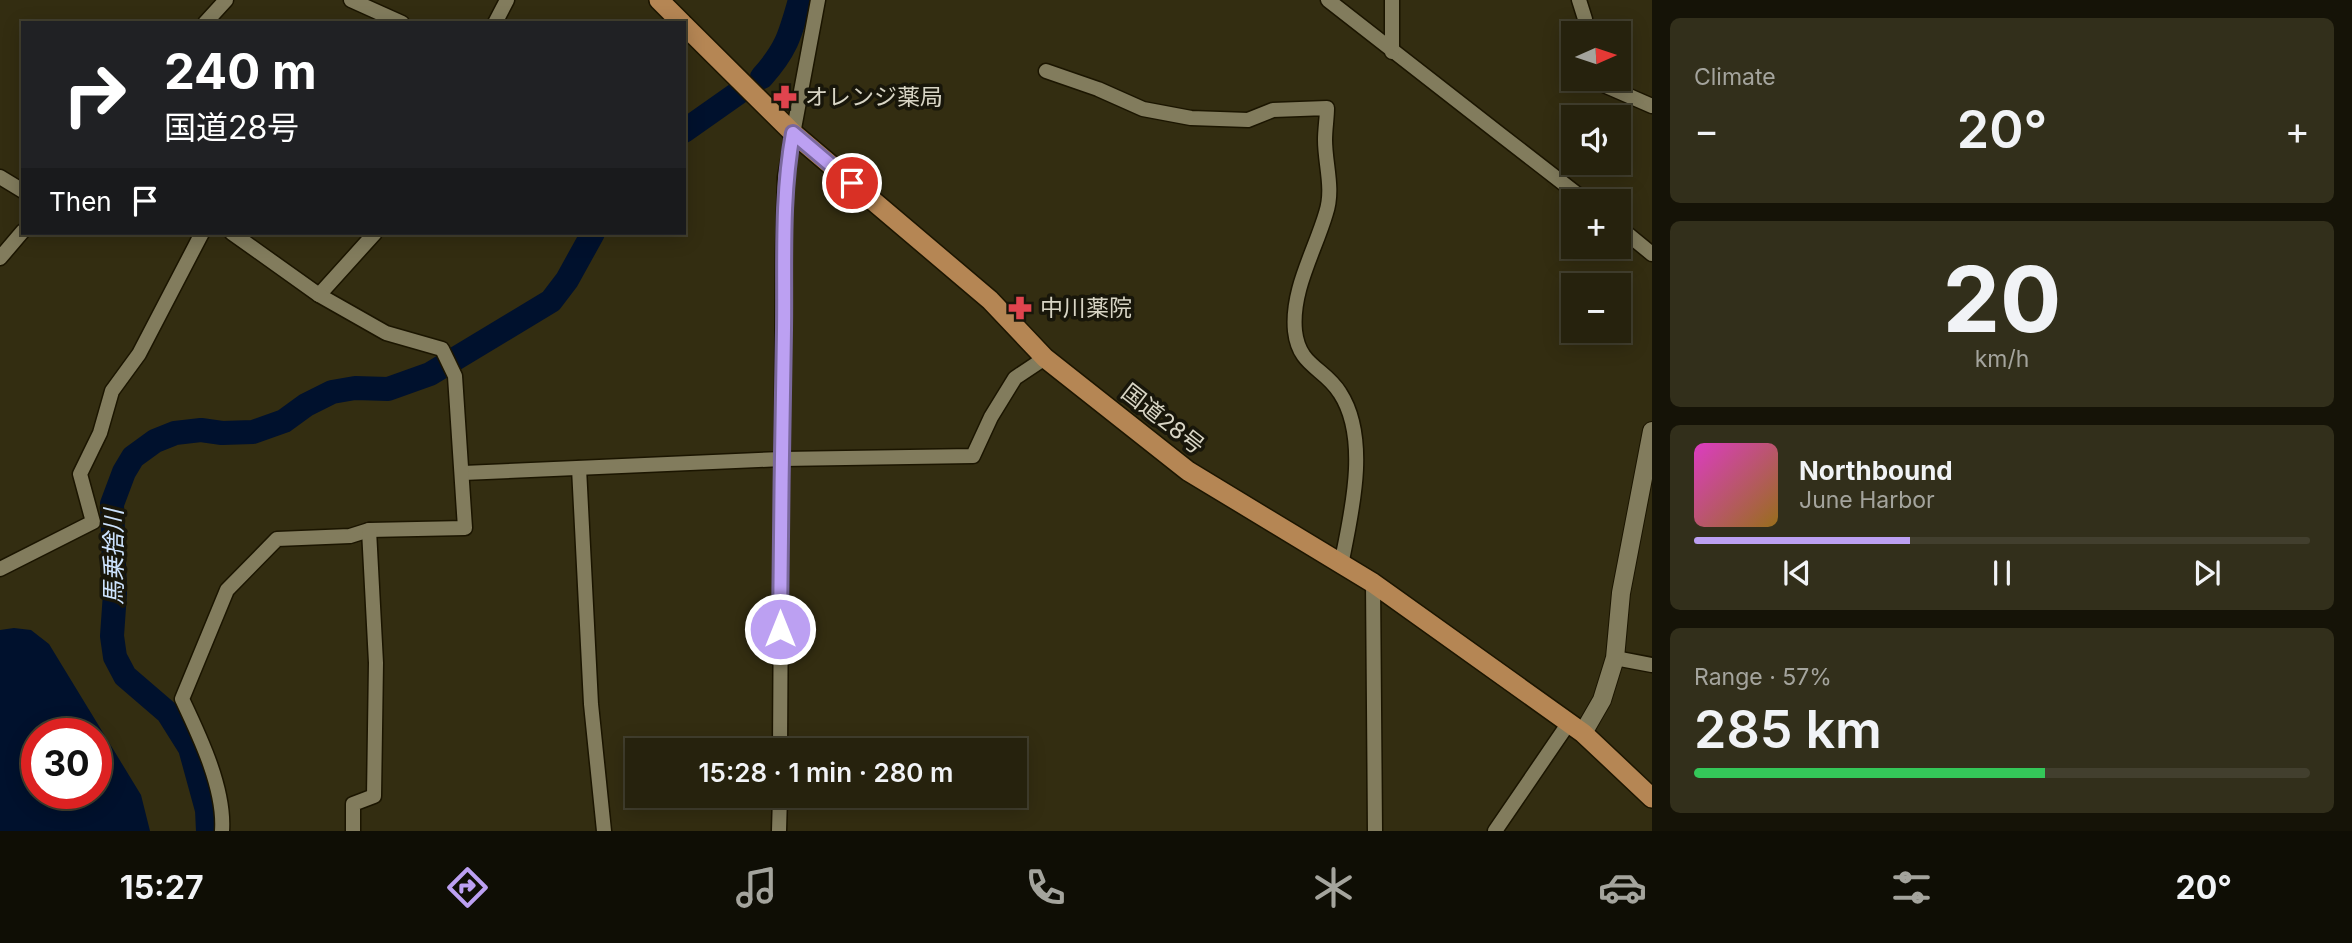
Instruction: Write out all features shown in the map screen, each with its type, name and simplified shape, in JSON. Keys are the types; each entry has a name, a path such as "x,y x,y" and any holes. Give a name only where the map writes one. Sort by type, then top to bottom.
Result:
{"highway":[{"name":"国道28号","path":"659,0 680,21"},
{"name":"国道28号","path":"686,27 793,133 990,300 1045,358 1188,471 1373,583 1575,729 1652,798"}],"street":[{"path":"207,21 226,0"},
{"path":"351,0 398,21"},
{"path":"496,21 507,0"},
{"path":"780,738 785,177 818,0"},
{"path":"1328,0 1570,189"},
{"path":"1392,0 1392,52"},
{"path":"1580,0 1585,21"},
{"path":"1046,71 1098,89 1143,109 1191,118 1248,120 1272,110 1326,108 1325,141 1330,190 1327,212 1304,277 1295,330 1301,355 1339,391 1349,410 1354,435 1356,451 1351,512 1341,565"},
{"path":"1618,91 1652,106"},
{"path":"0,177 21,190"},
{"path":"0,258 21,233"},
{"path":"0,569 93,523 80,474 100,433 112,391 139,354 201,235"},
{"path":"222,831 223,816 205,748 182,699 227,590 277,539 350,536 369,530 466,527 454,376 442,349 386,333 320,295 235,235"},
{"path":"320,295 373,235"},
{"path":"1631,237 1652,254"},
{"path":"463,473 782,459 973,456 991,417 1015,378 1045,358"},
{"path":"1495,831 1575,729 1602,700 1615,658 1621,593 1649,464 1652,431"},
{"path":"579,468 591,704 604,831"},
{"path":"353,831 353,804 374,796 376,663 369,530"},
{"path":"1373,583 1376,831"},
{"path":"1615,658 1652,665"},
{"path":"779,831 780,808"}],"water":[{"path":"14,628 31,630 49,644 94,718 21,718 21,809 112,809 112,747 141,795 150,831 0,831 0,630"}],"waterway":[{"name":"馬乗捨川","path":"762,77 787,41 800,0"},
{"name":"馬乗捨川","path":"686,130 738,93"},
{"name":"馬乗捨川","path":"208,831 207,810 190,748 168,713 125,676 115,657 112,636 115,593 112,504 133,457 155,441 175,433 201,430 222,433 253,432 284,421 306,405 332,392 355,388 388,389 430,374 551,301 567,280 592,235"}],"place":[{"name":"オレンジ薬局","path":"785,97"},
{"name":"中川薬院","path":"1020,308"}],"route":[{"path":"780,629 783,252 785,177 793,133 852,183"}]}
